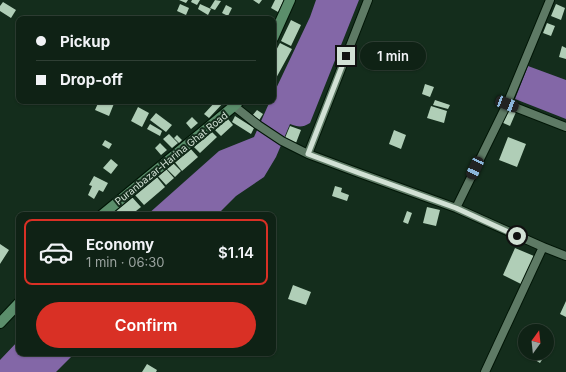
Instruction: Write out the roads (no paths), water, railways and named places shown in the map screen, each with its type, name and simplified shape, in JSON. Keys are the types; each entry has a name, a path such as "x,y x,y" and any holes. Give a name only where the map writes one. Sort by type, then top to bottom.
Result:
{"main road":[{"path":"276,31 290,0"},
{"name":"Puranbazar-Harina Ghat Road","path":"106,212 236,104"},
{"path":"0,323 16,306"}],"street":[{"path":"308,154 368,0"},
{"path":"456,208 507,104 550,0"},
{"path":"236,104 258,125 282,141 308,154 456,208 566,256"},
{"path":"507,104 566,127"},
{"path":"485,372 543,247"}]}
